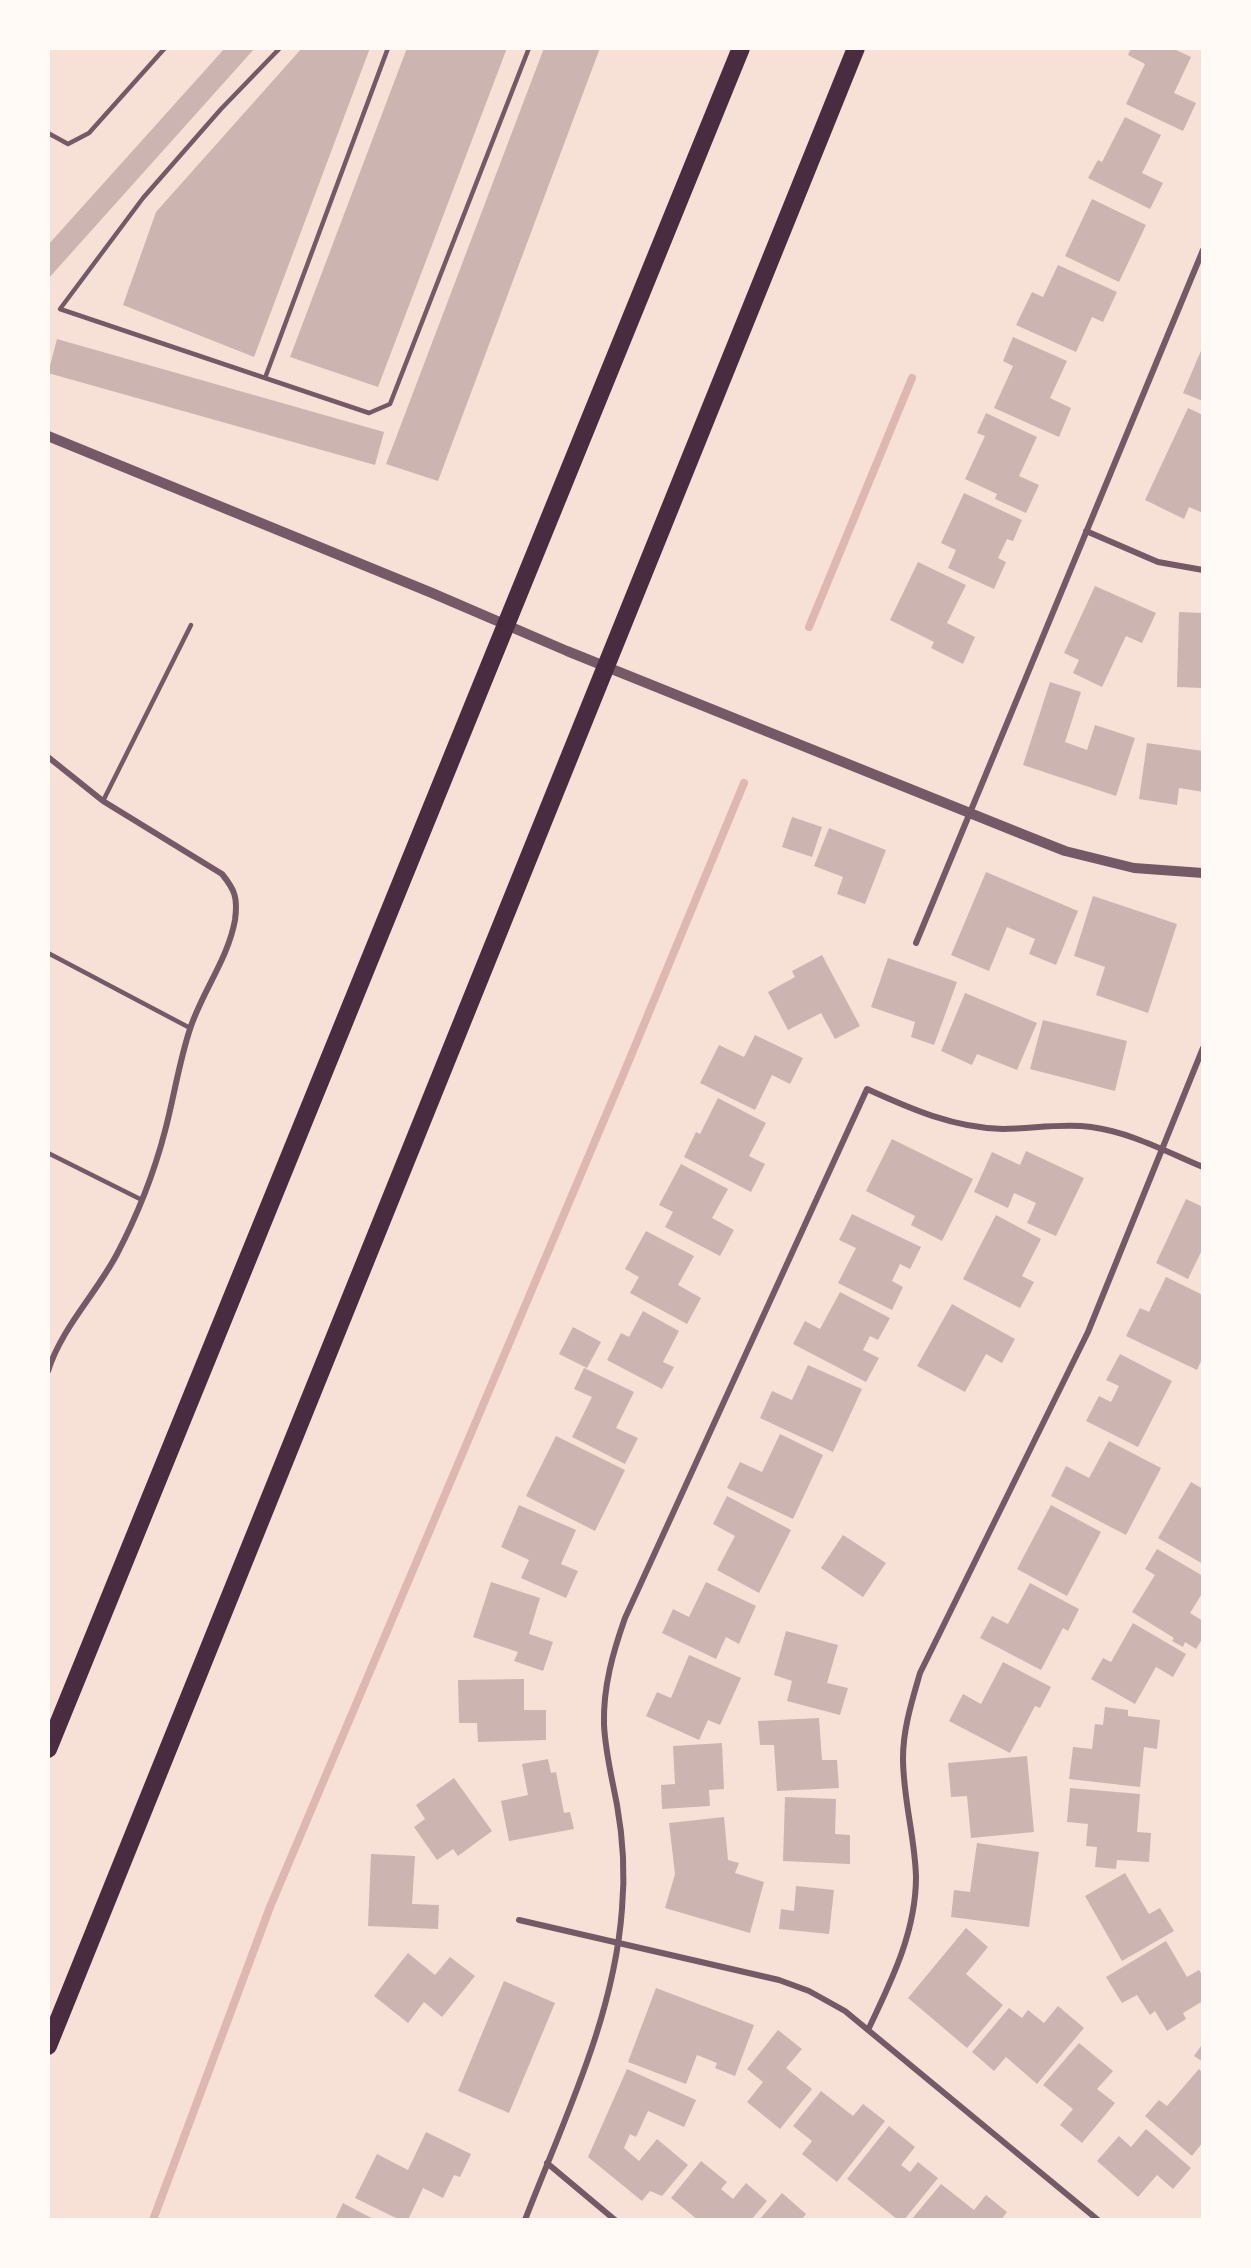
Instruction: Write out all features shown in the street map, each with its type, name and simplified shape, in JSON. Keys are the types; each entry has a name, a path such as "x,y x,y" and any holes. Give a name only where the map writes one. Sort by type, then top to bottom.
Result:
{"highway":[{"path":"710,123 736,48"},
{"path":"48,1749 741,48"},
{"path":"48,2046 856,48"},
{"path":"812,158 868,48"}],"street":[{"path":"916,943 1203,250"},
{"path":"48,436 432,593 567,651 1065,851 1134,868 1203,873"},
{"path":"1086,531 1158,562 1203,570"},
{"path":"48,757 103,801 222,874 233,888 236,900 235,919 226,952 190,1028 165,1134 142,1200 117,1255 51,1349 48,1371"},
{"path":"868,2030 898,1966 910,1926 916,1880 914,1838 906,1797 903,1758 907,1718 920,1673 1088,1332 1203,1048"},
{"path":"525,2220 596,2037 610,1989 619,1942 623,1907 622,1848 606,1750 604,1722 607,1680 614,1648 625,1617 867,1089 922,1113 960,1124 1003,1129 1054,1125 1090,1126 1120,1133 1203,1167"},
{"path":"519,1920 779,1980 809,1991 844,2011 868,2030 1098,2220"},
{"path":"547,2163 615,2220"}],"lane":[{"path":"48,133 68,144 88,133 165,48"},
{"path":"280,48 221,109 143,198 60,309 369,413 390,404 529,48"},
{"path":"265,378 388,48"},
{"path":"103,801 191,625"},
{"path":"48,953 190,1028"},
{"path":"48,1154 142,1200"}],"building":[{"path":"225,48 255,48 48,279 48,245"},
{"path":"302,48 370,48 254,357 123,305 156,212"},
{"path":"407,48 507,48 378,387 290,357"},
{"path":"544,48 600,48 438,481 386,464"},
{"path":"1131,48 1172,48 1191,57 1174,93 1196,103 1183,131 1126,104 1145,64 1128,55"},
{"path":"1125,117 1161,135 1142,173 1163,183 1150,209 1088,178 1098,160 1102,162"},
{"path":"1092,199 1146,225 1119,282 1065,256"},
{"path":"1058,265 1117,292 1103,322 1092,317 1076,352 1016,325 1032,292 1043,297"},
{"path":"1013,337 1067,361 1050,398 1071,408 1059,437 994,408 1013,366 1003,361"},
{"path":"57,339 384,432 375,465 48,373"},
{"path":"1203,346 1203,401 1183,393"},
{"path":"1188,408 1203,415 1203,513 1189,507 1184,519 1145,500"},
{"path":"986,413 1037,437 1019,476 1039,485 1026,513 995,499 997,494 965,479 985,436 977,433"},
{"path":"964,493 1022,520 1013,541 1007,539 998,558 1006,562 994,589 948,568 956,550 941,543"},
{"path":"918,562 966,585 947,623 975,637 963,664 931,648 934,642 890,620"},
{"path":"1095,586 1156,613 1142,643 1126,636 1102,687 1073,673 1079,660 1064,653"},
{"path":"1179,612 1203,613 1203,688 1177,687"},
{"path":"1050,682 1081,692 1065,742 1087,750 1095,725 1135,738 1116,796 1023,765"},
{"path":"1147,743 1203,751 1203,792 1179,788 1177,805 1139,799"},
{"path":"792,817 822,827 812,857 782,847"},
{"path":"829,828 886,850 865,904 837,894 843,877 814,866"},
{"path":"986,872 1078,911 1056,965 1029,954 1035,939 1007,927 989,971 951,955"},
{"path":"1093,896 1177,924 1148,1013 1096,995 1105,967 1074,956"},
{"path":"822,955 860,1026 835,1039 821,1013 788,1030 768,992 795,977 792,971"},
{"path":"888,958 957,982 934,1045 911,1037 915,1022 871,1007"},
{"path":"965,993 1037,1023 1017,1070 977,1054 972,1065 941,1051"},
{"path":"1043,1020 1127,1041 1115,1091 1030,1069"},
{"path":"755,1035 803,1058 790,1084 772,1075 755,1110 700,1083 719,1045 744,1057"},
{"path":"718,1098 766,1123 749,1156 765,1164 751,1192 684,1157 696,1132 700,1134"},
{"path":"892,1139 973,1179 942,1241 911,1225 915,1216 866,1191"},
{"path":"1026,1151 1084,1178 1056,1236 1027,1223 1036,1203 1014,1193 1008,1208 974,1192 992,1152 1020,1165"},
{"path":"681,1164 728,1189 712,1218 734,1230 720,1256 665,1227 673,1212 659,1205"},
{"path":"1186,1199 1203,1207 1203,1253 1201,1252 1188,1279 1156,1263"},
{"path":"852,1214 921,1247 910,1269 900,1264 892,1281 903,1287 892,1310 838,1283 856,1248 839,1240"},
{"path":"996,1215 1041,1239 1022,1276 1034,1282 1020,1308 963,1279"},
{"path":"646,1231 694,1256 678,1285 701,1298 687,1324 630,1293 639,1277 625,1269"},
{"path":"1166,1277 1203,1295 1203,1357 1197,1370 1126,1336 1140,1308 1149,1312"},
{"path":"840,1292 890,1318 878,1340 870,1336 863,1350 879,1358 866,1382 793,1344 805,1321 820,1329"},
{"path":"952,1304 1015,1339 1002,1363 986,1354 965,1392 917,1366"},
{"path":"643,1311 679,1331 663,1362 674,1367 662,1389 607,1360 621,1333 629,1337"},
{"path":"573,1327 601,1342 587,1368 559,1354"},
{"path":"1120,1354 1172,1381 1138,1447 1086,1421 1099,1396 1111,1402 1119,1386 1106,1380"},
{"path":"808,1365 862,1389 833,1452 760,1418 772,1391 792,1400"},
{"path":"584,1368 634,1392 616,1428 638,1438 625,1464 572,1437 592,1397 574,1389"},
{"path":"780,1434 823,1455 793,1519 727,1488 740,1462 762,1472"},
{"path":"556,1436 625,1470 595,1531 526,1496"},
{"path":"1109,1441 1161,1468 1126,1535 1051,1496 1066,1466 1089,1478"},
{"path":"1191,1482 1203,1489 1203,1564 1158,1538"},
{"path":"727,1496 791,1530 759,1593 717,1570 735,1536 713,1524"},
{"path":"519,1505 576,1530 561,1564 578,1571 566,1598 521,1578 529,1560 501,1547"},
{"path":"1051,1505 1101,1532 1067,1596 1017,1569"},
{"path":"843,1535 886,1563 863,1597 821,1568"},
{"path":"1157,1549 1203,1576 1203,1592 1190,1613 1203,1621 1203,1638 1196,1649 1185,1642 1183,1647 1172,1641 1174,1638 1132,1612 1155,1575 1145,1569"},
{"path":"491,1582 540,1598 529,1634 553,1642 543,1671 514,1661 518,1652 473,1637"},
{"path":"706,1582 756,1606 739,1644 726,1637 716,1659 662,1633 673,1609 689,1617"},
{"path":"1030,1583 1079,1609 1068,1631 1063,1628 1041,1670 980,1638 992,1616 1008,1624"},
{"path":"1133,1623 1186,1654 1173,1677 1156,1667 1135,1704 1091,1679 1103,1658 1111,1662"},
{"path":"786,1631 838,1645 827,1683 848,1688 840,1715 787,1701 792,1681 774,1675"},
{"path":"689,1655 741,1678 720,1725 708,1720 699,1740 646,1716 657,1692 671,1698"},
{"path":"1003,1662 1051,1687 1040,1708 1035,1706 1010,1753 949,1721 963,1694 981,1704"},
{"path":"524,1679 524,1710 546,1710 546,1740 478,1742 477,1723 459,1723 458,1680"},
{"path":"1105,1707 1128,1710 1128,1716 1160,1720 1157,1749 1144,1747 1140,1787 1069,1779 1073,1747 1092,1749 1095,1724 1103,1725"},
{"path":"819,1718 822,1760 837,1760 839,1788 777,1791 774,1745 760,1745 758,1721"},
{"path":"722,1743 724,1789 709,1790 710,1806 662,1809 661,1785 675,1784 673,1746"},
{"path":"1027,1756 1034,1832 971,1838 967,1796 951,1797 948,1763"},
{"path":"548,1759 551,1773 556,1772 564,1813 570,1812 574,1829 509,1841 501,1801 528,1795 522,1764"},
{"path":"454,1778 492,1831 458,1856 453,1849 437,1860 414,1827 425,1819 416,1805"},
{"path":"1070,1788 1140,1794 1137,1832 1151,1833 1149,1862 1117,1860 1116,1869 1095,1867 1097,1847 1086,1846 1088,1824 1067,1822"},
{"path":"785,1797 836,1799 835,1834 850,1835 850,1864 783,1861"},
{"path":"724,1817 728,1860 739,1863 735,1873 764,1882 750,1933 665,1908 675,1874 669,1823"},
{"path":"977,1843 1039,1852 1029,1927 951,1917 954,1890 970,1892"},
{"path":"371,1854 415,1856 412,1904 439,1905 438,1929 368,1926"},
{"path":"1125,1873 1149,1914 1160,1908 1174,1931 1122,1961 1085,1896"},
{"path":"796,1886 834,1890 829,1934 779,1929 781,1909 794,1911"},
{"path":"966,1928 988,1947 966,1974 1003,2005 967,2048 908,1998"},
{"path":"1166,1941 1187,1977 1199,1970 1203,1977 1203,2001 1183,2013 1186,2019 1167,2031 1155,2011 1150,2015 1137,1995 1122,2003 1106,1977"},
{"path":"408,1953 435,1975 450,1957 475,1976 442,2017 424,2002 408,2023 374,1996"},
{"path":"504,1981 555,2003 509,2113 458,2091"},
{"path":"656,1988 754,2025 735,2076 715,2068 717,2063 697,2055 686,2084 628,2062"},
{"path":"1058,2006 1084,2028 1037,2084 1006,2057 994,2071 972,2052 1009,2008 1022,2018 1028,2010 1044,2023"},
{"path":"778,2030 802,2049 786,2068 812,2089 780,2129 747,2102 763,2082 747,2069"},
{"path":"1079,2043 1113,2071 1097,2089 1115,2103 1082,2143 1060,2125 1073,2109 1043,2085"},
{"path":"1203,2043 1203,2062 1194,2056"},
{"path":"627,2069 696,2100 684,2127 648,2111 636,2137 630,2134 624,2148 639,2161 657,2139 688,2165 662,2196 650,2191 642,2201 588,2157"},
{"path":"1199,2069 1203,2073 1203,2142 1192,2156 1145,2116 1159,2100 1167,2106"},
{"path":"821,2091 853,2116 863,2104 885,2121 837,2182 802,2154 812,2141 793,2126"},
{"path":"889,2126 915,2147 901,2165 910,2172 918,2162 938,2178 904,2220 898,2220 847,2179"},
{"path":"1146,2129 1191,2168 1173,2189 1157,2175 1138,2197 1097,2161 1119,2136 1131,2147"},
{"path":"426,2132 471,2154 460,2177 454,2175 443,2198 423,2188 408,2220 400,2220 355,2198 377,2154 408,2170"},
{"path":"701,2161 727,2182 721,2189 733,2199 746,2183 767,2201 751,2220 698,2220 671,2198"},
{"path":"941,2184 974,2210 986,2195 1007,2212 1001,2220 911,2220"},
{"path":"782,2193 806,2214 801,2220 759,2220"},
{"path":"343,2203 375,2220 335,2220"}],"waterway":[{"path":"809,627 912,378"},
{"path":"153,2220 270,1907 623,1075 744,783"}]}
